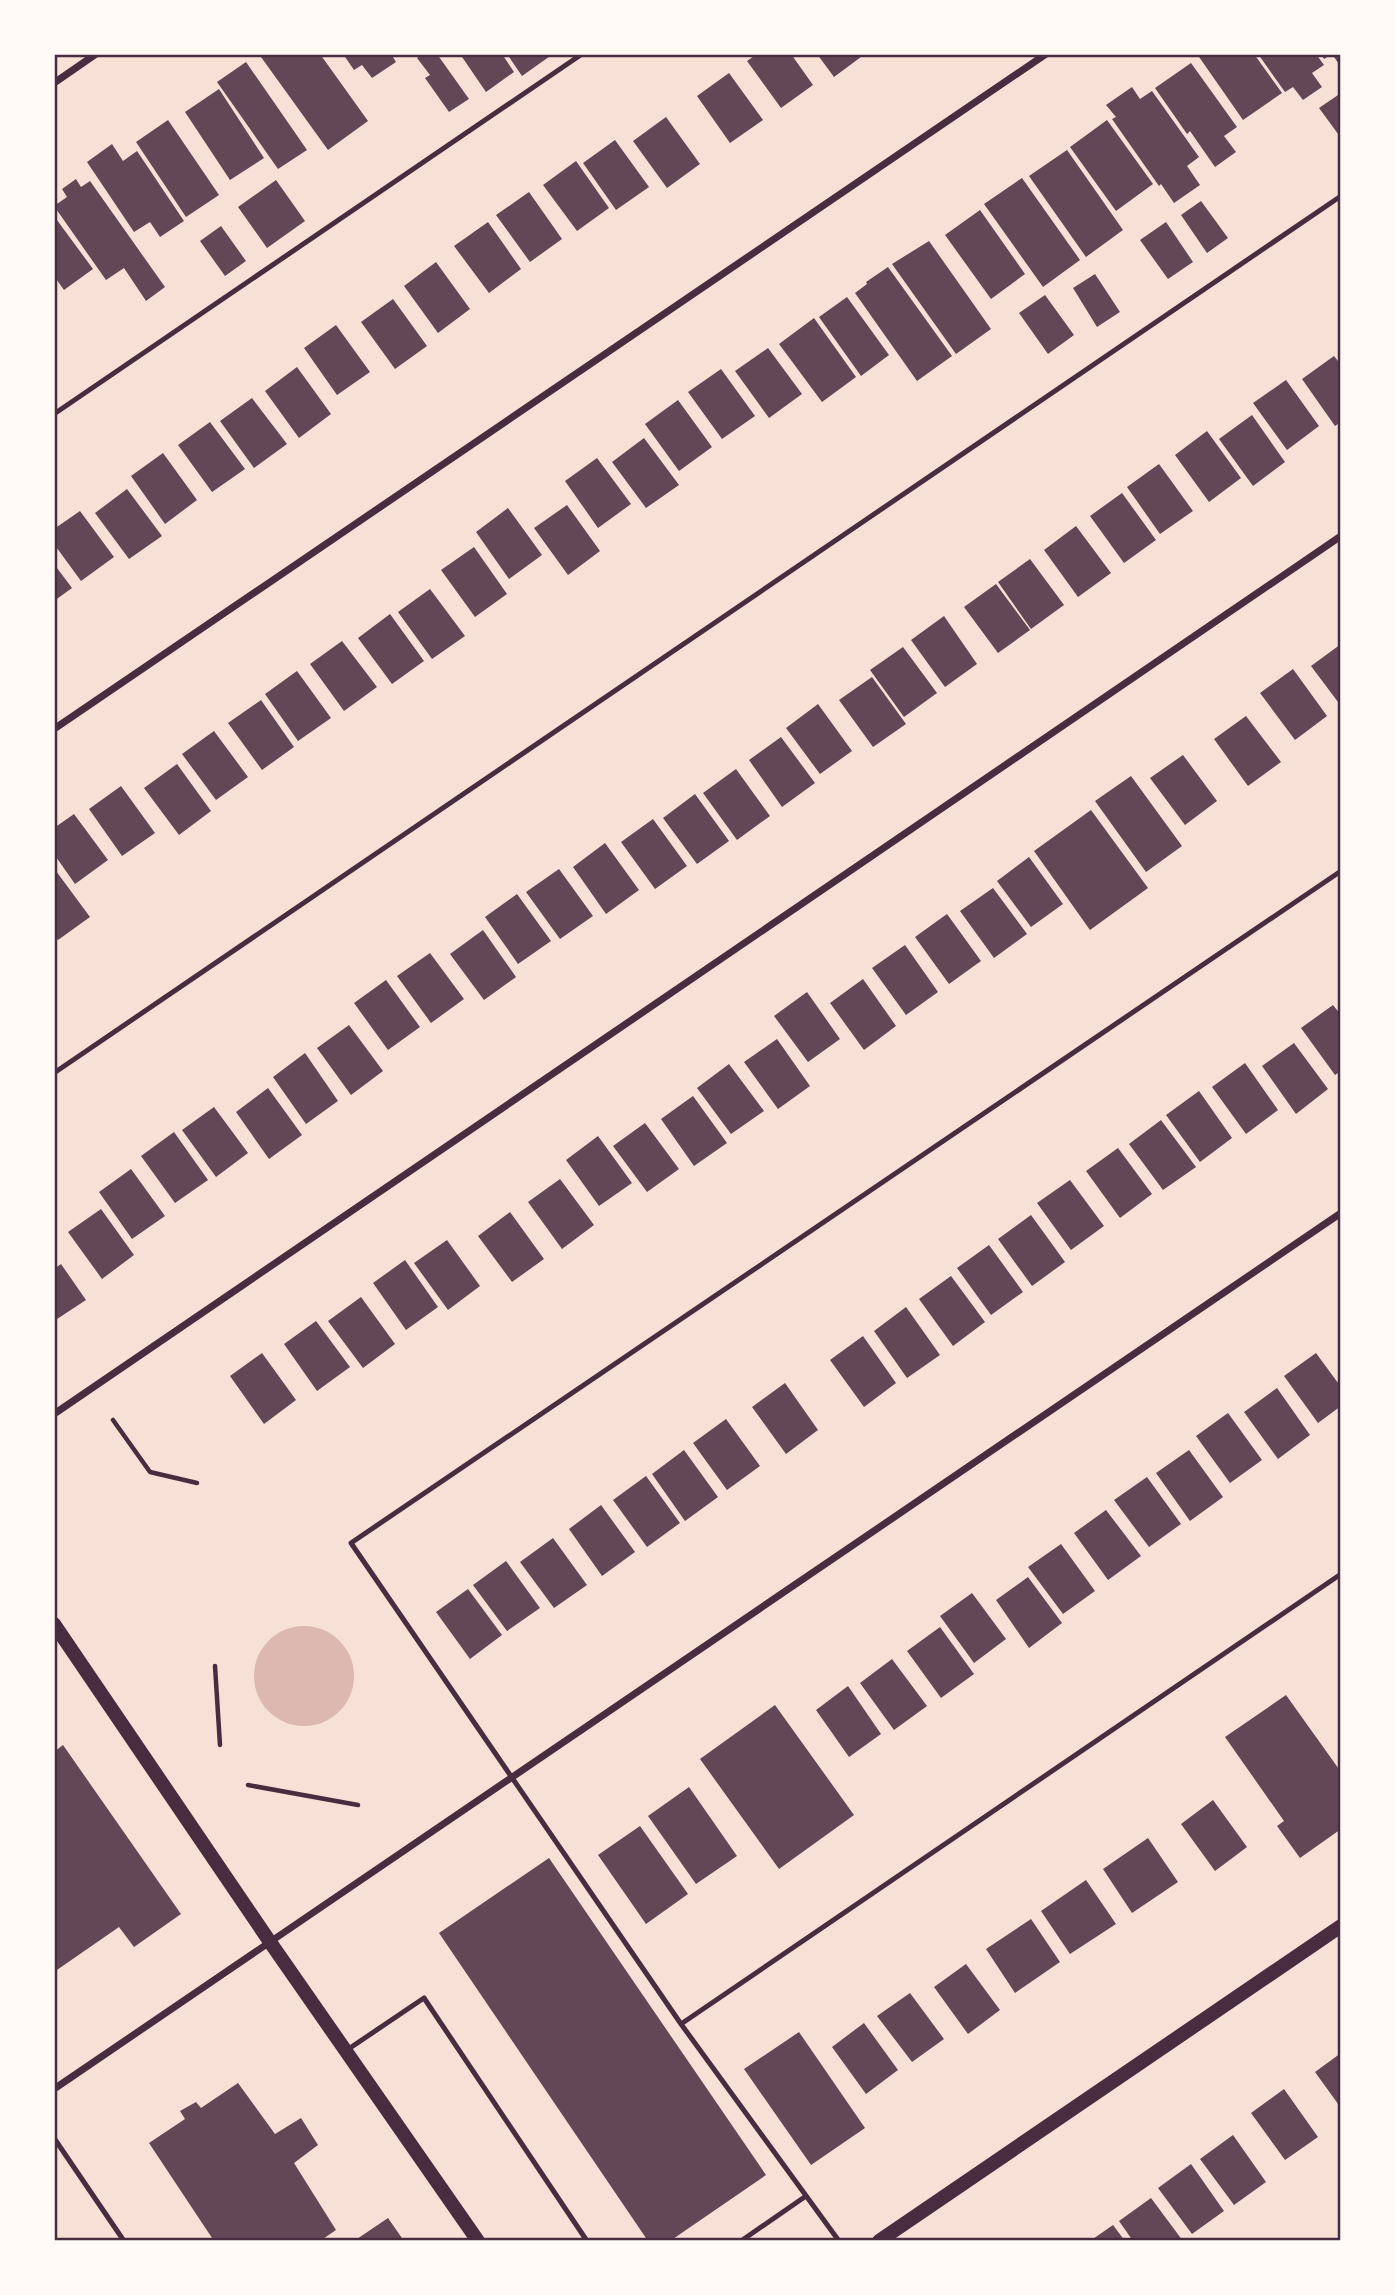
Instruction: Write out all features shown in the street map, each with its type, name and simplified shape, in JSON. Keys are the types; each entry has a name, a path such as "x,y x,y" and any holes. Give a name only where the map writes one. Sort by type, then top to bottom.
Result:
{"main road":[{"path":"54,1624 478,2241"},
{"path":"879,2241 1341,1926"}],"street":[{"path":"54,83 96,54"},
{"path":"54,729 1046,54"},
{"path":"54,1414 1341,536"},
{"path":"54,2089 1341,1213"}],"lane":[{"path":"54,414 582,54"},
{"path":"54,1073 1341,196"},
{"path":"839,2241 681,2024 351,1543 1341,871"},
{"path":"681,2024 1341,1574"},
{"path":"346,2050 424,1998 587,2241"},
{"path":"54,2138 124,2241"},
{"path":"741,2241 806,2196"}],"path":[{"path":"113,1420 150,1472 197,1483"},
{"path":"215,1666 220,1745"},
{"path":"248,1786 358,1805"}],"shaded area":[{"path":"304,1626 332,1634 346,1648 354,1676 346,1704 332,1718 304,1726 276,1718 262,1704 254,1676 262,1648 276,1634"}],"building":[{"path":"265,54 320,54 368,121 328,150 261,57"},
{"path":"343,54 391,54 396,62 372,78 362,65 354,70"},
{"path":"422,54 437,54 469,99 449,112 425,78 430,75 417,58"},
{"path":"460,54 502,54 514,72 486,92"},
{"path":"507,54 553,54 522,76"},
{"path":"757,54 791,54 813,85 781,108 747,61"},
{"path":"817,54 865,54 834,77"},
{"path":"1197,54 1254,54 1282,93 1243,120"},
{"path":"1258,54 1316,54 1324,65 1312,73 1322,87 1303,100 1293,87 1285,92"},
{"path":"1332,54 1341,54 1341,67"},
{"path":"246,62 307,150 278,169 217,82"},
{"path":"1191,63 1237,127 1224,136 1236,152 1215,167 1190,131 1187,134 1155,88"},
{"path":"729,73 763,120 730,143 697,96"},
{"path":"1132,87 1140,99 1152,91 1199,157 1187,166 1200,185 1174,203 1112,119 1116,117 1106,105"},
{"path":"219,89 264,158 230,180 185,112"},
{"path":"1341,93 1341,138 1319,108"},
{"path":"666,117 700,164 667,188 633,141"},
{"path":"168,120 219,195 186,217 136,142"},
{"path":"1107,120 1153,184 1116,211 1070,147"},
{"path":"615,140 649,187 616,210 583,163"},
{"path":"112,144 123,161 137,151 184,221 160,237 150,222 134,232 87,162"},
{"path":"1067,150 1123,230 1086,257 1029,176"},
{"path":"576,161 609,208 577,231 543,185"},
{"path":"1022,178 1080,260 1043,287 984,204"},
{"path":"76,179 81,187 90,181 165,287 146,301 124,268 106,280 54,206 67,197 62,189"},
{"path":"276,180 305,221 267,248 238,207"},
{"path":"529,192 562,239 530,262 496,215"},
{"path":"1201,201 1228,238 1207,253 1181,215"},
{"path":"980,210 1025,274 991,299 945,235"},
{"path":"54,216 93,269 64,290 54,276"},
{"path":"488,222 521,269 489,293 454,246"},
{"path":"1166,222 1193,262 1168,279 1140,240"},
{"path":"221,226 246,261 225,276 200,241"},
{"path":"929,241 991,329 956,354 892,264"},
{"path":"436,262 470,309 438,333 404,286"},
{"path":"888,267 952,356 917,381 855,293"},
{"path":"1095,274 1120,312 1097,327 1073,288"},
{"path":"1045,295 1074,335 1048,354 1019,313"},
{"path":"847,297 889,355 861,376 819,317"},
{"path":"393,299 427,346 395,369 361,322"},
{"path":"814,318 856,377 822,402 779,344"},
{"path":"336,325 370,372 337,395 304,348"},
{"path":"768,348 802,394 769,418 735,371"},
{"path":"1334,356 1341,365 1341,422 1335,426 1302,379"},
{"path":"297,367 331,414 299,438 265,391"},
{"path":"721,369 755,416 722,439 688,392"},
{"path":"1286,380 1319,426 1287,450 1253,403"},
{"path":"252,398 287,444 254,468 220,421"},
{"path":"678,400 712,447 679,471 645,424"},
{"path":"1252,415 1285,462 1253,486 1219,439"},
{"path":"210,422 245,469 212,492 178,445"},
{"path":"1207,431 1241,478 1209,502 1175,455"},
{"path":"644,438 679,485 646,508 612,462"},
{"path":"163,453 197,500 165,524 131,476"},
{"path":"597,458 631,504 598,528 565,481"},
{"path":"1159,464 1193,511 1160,534 1127,487"},
{"path":"127,489 162,536 129,559 95,513"},
{"path":"1122,493 1156,540 1124,563 1090,516"},
{"path":"567,505 600,551 568,575 534,528"},
{"path":"508,508 542,555 509,579 476,532"},
{"path":"80,511 114,557 81,581 54,544 54,529"},
{"path":"1076,526 1111,573 1078,597 1044,550"},
{"path":"474,547 507,594 475,617 441,570"},
{"path":"1030,559 1064,605 1031,629 998,582"},
{"path":"54,564 72,588 54,601"},
{"path":"996,584 1030,630 998,653 964,607"},
{"path":"430,589 465,636 432,659 398,612"},
{"path":"390,614 424,661 392,684 358,638"},
{"path":"944,616 977,664 945,687 911,640"},
{"path":"342,641 377,687 344,711 310,664"},
{"path":"1341,644 1341,706 1311,666"},
{"path":"903,647 937,693 904,717 870,670"},
{"path":"1293,669 1327,716 1295,740 1260,693"},
{"path":"297,671 331,718 298,741 265,694"},
{"path":"872,677 906,724 873,747 839,700"},
{"path":"261,700 294,747 262,770 228,723"},
{"path":"818,704 852,751 820,774 786,728"},
{"path":"1246,716 1281,762 1248,786 1214,739"},
{"path":"214,731 248,777 216,800 182,754"},
{"path":"781,737 815,783 782,807 749,760"},
{"path":"1183,755 1217,801 1185,825 1150,778"},
{"path":"177,764 211,811 179,835 144,788"},
{"path":"736,769 770,816 737,840 703,793"},
{"path":"1131,776 1182,846 1146,872 1095,801"},
{"path":"121,786 155,833 122,856 89,809"},
{"path":"695,794 729,841 697,864 663,818"},
{"path":"1091,810 1148,888 1090,930 1034,851"},
{"path":"74,814 108,860 75,884 54,854 54,828"},
{"path":"653,819 687,866 655,889 621,842"},
{"path":"605,843 639,890 606,914 573,867"},
{"path":"1029,857 1063,904 1031,927 997,881"},
{"path":"559,869 593,916 560,939 526,892"},
{"path":"56,871 90,917 58,940 54,936"},
{"path":"993,888 1027,934 994,958 960,911"},
{"path":"517,894 551,941 518,964 485,917"},
{"path":"947,914 981,961 949,984 915,937"},
{"path":"483,930 516,977 484,1000 450,954"},
{"path":"905,945 938,992 906,1015 872,968"},
{"path":"430,953 464,999 431,1023 397,976"},
{"path":"863,979 896,1026 864,1050 830,1003"},
{"path":"386,980 420,1027 388,1050 354,1003"},
{"path":"807,992 840,1039 808,1062 774,1016"},
{"path":"1333,1005 1341,1015 1341,1071 1335,1075 1301,1028"},
{"path":"349,1025 383,1071 351,1095 317,1048"},
{"path":"777,1039 810,1086 778,1109 744,1062"},
{"path":"1294,1043 1328,1089 1296,1114 1262,1066"},
{"path":"305,1053 338,1101 306,1124 273,1077"},
{"path":"1245,1063 1278,1110 1246,1134 1212,1087"},
{"path":"729,1064 764,1111 731,1134 697,1088"},
{"path":"268,1088 302,1135 269,1159 236,1112"},
{"path":"1199,1091 1232,1138 1200,1162 1166,1115"},
{"path":"693,1096 727,1143 694,1166 661,1119"},
{"path":"214,1107 248,1153 216,1177 182,1130"},
{"path":"1161,1120 1196,1167 1163,1190 1129,1144"},
{"path":"645,1123 679,1169 647,1192 613,1146"},
{"path":"174,1132 208,1180 175,1203 141,1156"},
{"path":"598,1136 632,1183 599,1206 566,1160"},
{"path":"1118,1148 1152,1194 1120,1218 1086,1171"},
{"path":"131,1169 165,1216 132,1239 99,1192"},
{"path":"560,1179 594,1225 562,1249 528,1202"},
{"path":"1070,1180 1104,1226 1071,1250 1037,1203"},
{"path":"101,1209 134,1255 102,1279 68,1232"},
{"path":"510,1212 544,1259 512,1282 478,1236"},
{"path":"1031,1215 1065,1262 1032,1286 998,1239"},
{"path":"447,1240 480,1286 448,1310 414,1263"},
{"path":"989,1245 1023,1292 991,1315 957,1268"},
{"path":"405,1260 438,1307 406,1330 373,1283"},
{"path":"61,1264 86,1300 54,1321 54,1269"},
{"path":"951,1276 985,1322 953,1346 919,1299"},
{"path":"361,1297 395,1344 363,1368 328,1321"},
{"path":"906,1307 940,1355 907,1378 874,1331"},
{"path":"316,1321 350,1367 317,1391 284,1344"},
{"path":"863,1336 896,1383 864,1407 830,1360"},
{"path":"262,1353 296,1400 264,1424 230,1376"},
{"path":"1316,1353 1341,1387 1341,1406 1318,1423 1284,1376"},
{"path":"785,1383 818,1430 786,1454 752,1407"},
{"path":"1277,1388 1310,1435 1278,1459 1244,1412"},
{"path":"1228,1413 1262,1460 1230,1483 1196,1436"},
{"path":"726,1419 760,1466 727,1490 693,1443"},
{"path":"684,1450 718,1497 685,1521 652,1474"},
{"path":"1189,1450 1223,1497 1190,1521 1156,1473"},
{"path":"646,1476 680,1523 647,1547 613,1500"},
{"path":"1147,1477 1181,1524 1149,1547 1114,1500"},
{"path":"601,1505 635,1552 602,1576 569,1529"},
{"path":"1106,1510 1141,1556 1108,1580 1074,1533"},
{"path":"553,1538 587,1585 554,1608 520,1562"},
{"path":"1061,1544 1095,1591 1063,1614 1028,1567"},
{"path":"506,1561 540,1608 507,1631 473,1585"},
{"path":"1028,1577 1062,1623 1029,1648 996,1600"},
{"path":"468,1589 502,1635 470,1659 436,1612"},
{"path":"972,1593 1006,1639 974,1663 940,1616"},
{"path":"940,1627 974,1674 941,1698 907,1651"},
{"path":"892,1659 927,1706 894,1730 860,1683"},
{"path":"848,1686 881,1734 849,1757 816,1710"},
{"path":"1286,1695 1341,1772 1341,1829 1300,1858 1277,1826 1284,1821 1225,1737"},
{"path":"775,1705 854,1815 779,1869 700,1759"},
{"path":"63,1745 181,1914 134,1947 119,1927 54,1972 54,1752"},
{"path":"689,1787 737,1856 696,1884 648,1816"},
{"path":"1213,1800 1247,1847 1215,1871 1181,1824"},
{"path":"640,1826 688,1894 646,1924 598,1855"},
{"path":"1148,1838 1178,1882 1132,1913 1103,1869"},
{"path":"549,1858 766,2175 670,2241 648,2241 439,1933"},
{"path":"1086,1880 1116,1924 1070,1954 1041,1911"},
{"path":"1031,1919 1060,1962 1015,1993 986,1949"},
{"path":"966,1964 1000,2010 968,2034 934,1987"},
{"path":"910,1993 944,2039 912,2062 877,2016"},
{"path":"864,2023 898,2070 866,2094 832,2047"},
{"path":"799,2032 865,2128 811,2165 744,2069"},
{"path":"1341,2053 1341,2108 1315,2072"},
{"path":"238,2083 275,2134 301,2118 318,2145 294,2163 336,2230 320,2241 214,2241 149,2143 185,2119 180,2111 196,2102 201,2108"},
{"path":"1284,2089 1318,2137 1285,2160 1251,2113"},
{"path":"1233,2135 1266,2182 1234,2205 1200,2159"},
{"path":"1191,2164 1224,2211 1192,2234 1158,2188"},
{"path":"1151,2198 1183,2241 1133,2241 1119,2221"},
{"path":"388,2218 404,2241 354,2241"},
{"path":"1113,2225 1125,2241 1090,2241"}]}
